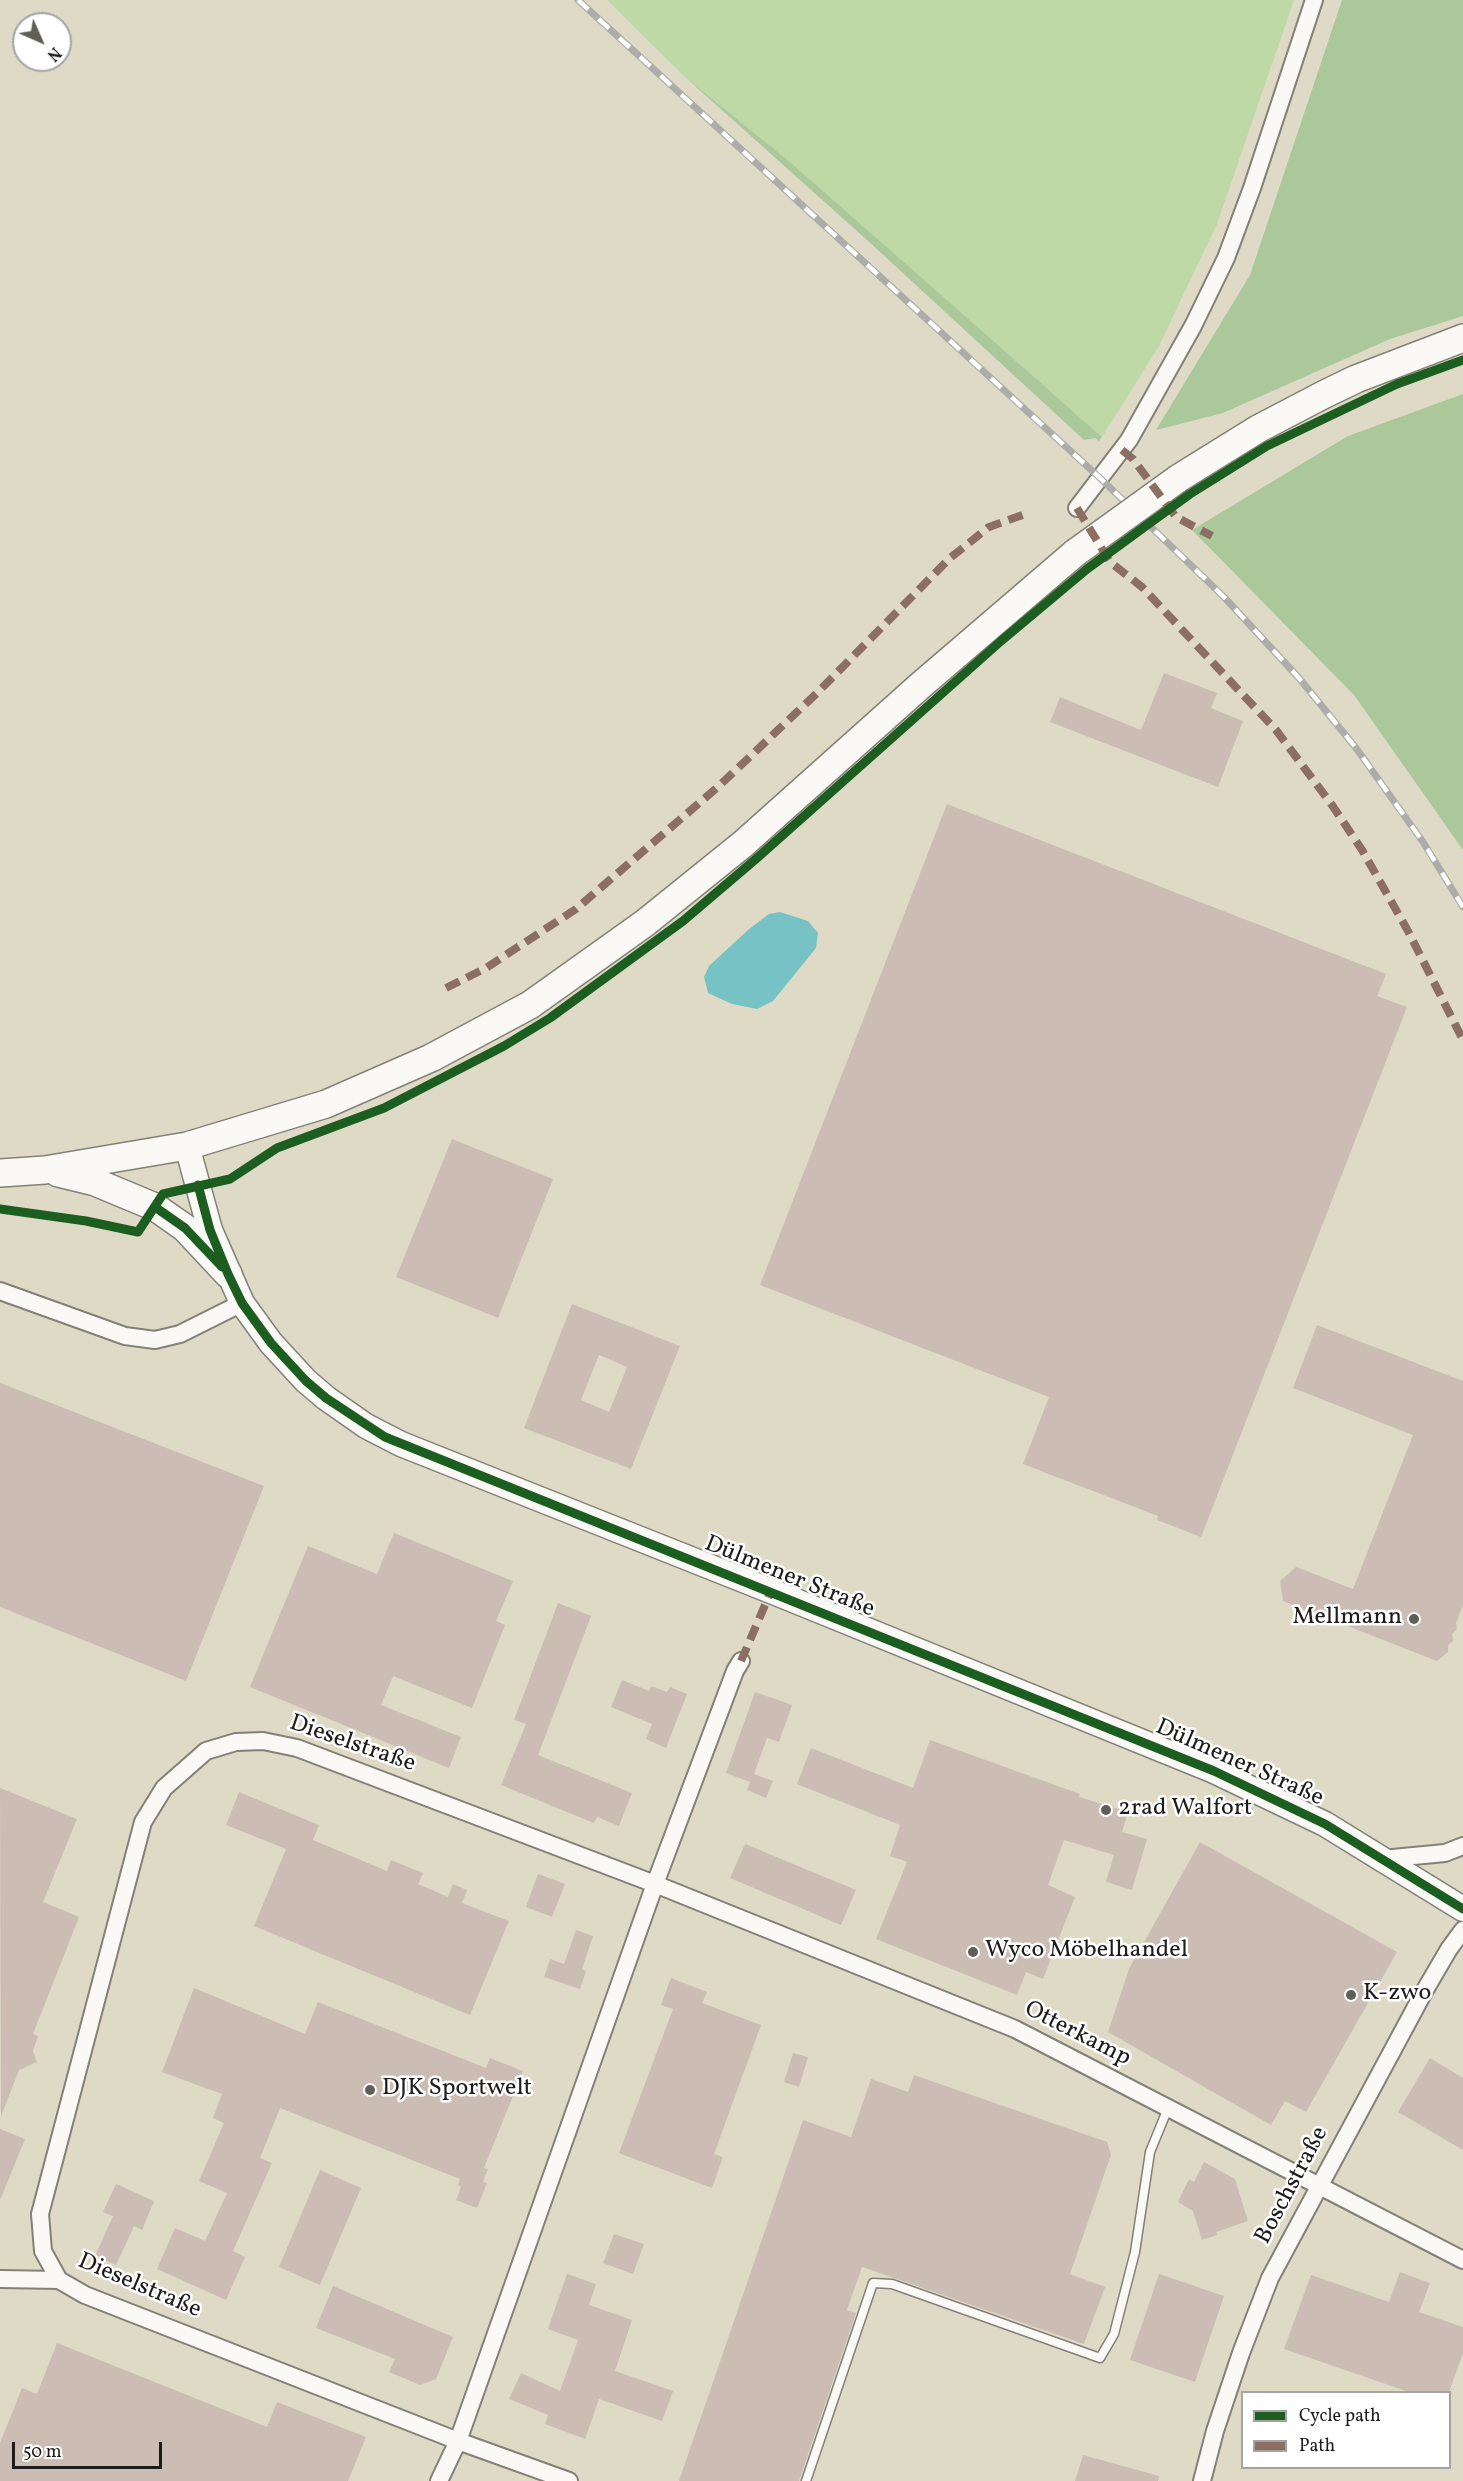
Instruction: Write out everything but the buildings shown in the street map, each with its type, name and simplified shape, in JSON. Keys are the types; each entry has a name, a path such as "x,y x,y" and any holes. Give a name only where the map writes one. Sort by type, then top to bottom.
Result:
{"main road":[{"path":"0,1173 45,1170 187,1146 326,1104 430,1058 530,1005 645,923 742,844 921,685 1075,553 1127,514 1179,478 1258,429 1356,379 1463,338"},
{"path":"45,1170 95,1182 155,1207 185,1228 228,1274"}],"street":[{"path":"1077,508 1129,440 1188,336 1226,258 1252,188 1314,0"},
{"name":"Dülmener Straße","path":"187,1146 210,1230 242,1303 271,1343 306,1381 337,1406 385,1437 1214,1771 1325,1824 1463,1909"},
{"path":"0,1291 125,1336 155,1340 180,1334 242,1303"},
{"path":"439,2481 458,2441 655,1884 735,1671 741,1662"},
{"name":"Dieselstraße","path":"569,2481 458,2441 85,2295 59,2280 43,2251 40,2214 143,1822 164,1788 206,1751 236,1742 263,1741 297,1748 655,1884"},
{"path":"1382,1859 1445,1853 1463,1846"},
{"name":"Otterkamp","path":"655,1884 1015,2029 1463,2260"},
{"name":"Boschstraße","path":"1202,2481 1241,2353 1270,2278 1425,1990 1463,1930"},
{"path":"0,2279 59,2280"}],"lane":[{"path":"806,2481 873,2283 892,2284 1100,2358 1113,2334 1135,2252 1150,2152 1168,2108"}],"green space":[{"path":"607,0 1294,0 1217,224 1159,346 1102,437 790,162 685,77"},
{"path":"1342,0 1463,0 1463,316 1390,339 1223,413 1156,430 1250,275"},
{"path":"685,77 790,162 1102,437 1099,441 1095,438 1084,440 867,240"},
{"path":"1463,394 1463,850 1354,695 1192,530 1348,436"}],"water":[{"path":"780,912 808,921 818,933 816,948 773,1001 757,1009 732,1004 708,993 704,977 709,966 769,914"}],"railway":[{"path":"578,0 1100,478 1224,597 1299,678 1356,748 1423,842 1463,907"}],"marked path":[{"path":"1122,450 1133,459 1176,517 1212,536"},
{"path":"1077,508 1110,562 1142,587 1276,730 1332,805 1362,850 1408,931 1463,1040"},
{"path":"446,988 486,968 576,909 719,786 817,693 950,558 989,527 1028,513"},
{"path":"741,1661 771,1591"}],"cycle path":[{"path":"0,1209 86,1221 138,1232 163,1194 230,1179 277,1148 384,1108 504,1046 550,1018 683,921 1001,641 1087,569 1190,494 1267,446 1397,384 1463,360"},
{"path":"198,1185 210,1230 228,1274 242,1303 271,1343 306,1381 326,1398 385,1437 1214,1771 1325,1824 1463,1909"},
{"path":"155,1207 185,1228 222,1267"}],"place":[{"name":"Mellmann","path":"1414,1619"},
{"name":"2rad Walfort","path":"1106,1810"},
{"name":"Wyco Möbelhandel","path":"973,1952"},
{"name":"K-zwo","path":"1351,1995"},
{"name":"DJK Sportwelt","path":"370,2090"}]}
